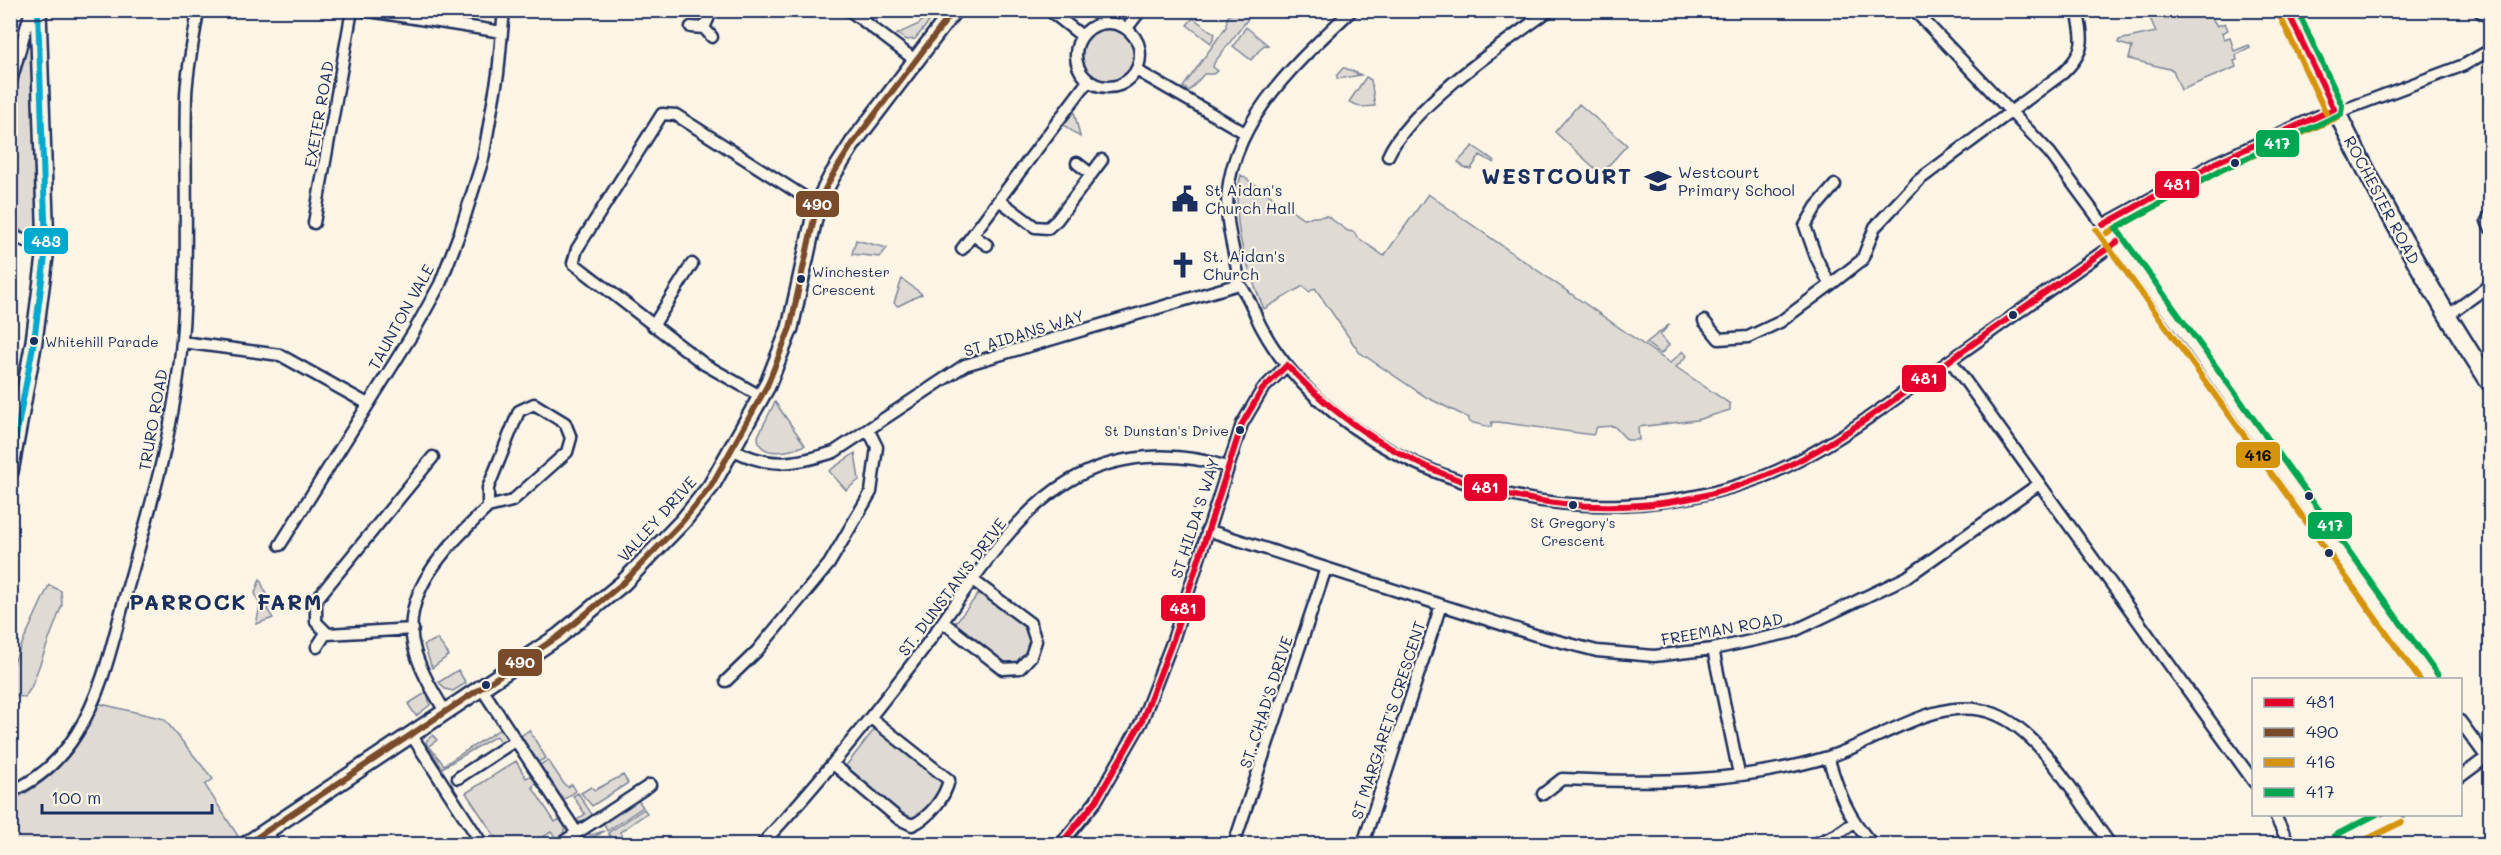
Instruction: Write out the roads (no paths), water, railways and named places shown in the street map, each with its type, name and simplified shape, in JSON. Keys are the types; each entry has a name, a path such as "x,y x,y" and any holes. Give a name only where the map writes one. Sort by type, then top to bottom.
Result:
{"main road":[{"name":"ROCHESTER ROAD","path":"2287,10 2383,207 2447,316 2490,383"}],"street":[{"path":"10,85 31,10"},
{"path":"10,472 34,341 46,249 38,10"},
{"name":"TRURO ROAD","path":"10,792 30,782 57,759 73,739 90,707 117,626 166,452 182,342 187,242 186,93 198,10"},
{"name":"EXETER ROAD","path":"314,223 352,10"},
{"path":"363,10 502,32"},
{"name":"TAUNTON VALE","path":"280,545 440,284 460,232 483,159 504,10"},
{"path":"691,27 708,33 712,10"},
{"path":"849,10 915,60"},
{"name":"VALLEY DRIVE","path":"247,844 270,838 412,736 559,636 623,583 682,521 711,486 734,450 762,397 790,328 817,205 852,144 954,10"},
{"path":"1048,10 1082,36"},
{"path":"1127,28 1141,10"},
{"path":"1352,10 1281,83 1245,133 1233,165 1227,202 1228,223 1239,284 1248,296 1263,330 1287,366 1344,421 1408,460 1451,478 1497,492 1543,501 1600,505 1640,503 1704,493 1764,476 1840,436 1951,361 2117,242"},
{"path":"1388,156 1396,139 1429,106 1491,53 1550,10"},
{"path":"1914,10 2050,153 2117,242 2430,678"},
{"path":"1704,321 1719,339 1748,337 1780,322 1862,260 1875,227 1919,180 2078,59 2083,40 2077,10"},
{"path":"2482,10 2490,15"},
{"path":"1105,23 1127,28 1139,46 1136,70 1126,81 1116,86 1103,87 1088,81 1081,75 1075,58 1082,36 1093,26 1105,23"},
{"path":"2103,225 2217,162 2335,111 2464,65 2490,50"},
{"path":"1136,70 1245,133"},
{"path":"962,249 1088,81"},
{"path":"762,397 709,368 573,263 579,246 662,114 676,115 817,205"},
{"path":"999,200 1035,227 1046,229 1057,220 1102,160"},
{"path":"1077,163 1091,174"},
{"path":"1830,285 1816,257 1805,226 1816,207 1835,185"},
{"path":"2490,215 2487,221 2490,228"},
{"path":"10,235 46,249"},
{"path":"973,235 987,245"},
{"path":"653,326 692,264"},
{"name":"ST AIDANS WAY","path":"734,450 754,460 775,464 809,460 834,452 869,431 965,365 1239,284"},
{"path":"2447,316 2490,285"},
{"path":"182,342 280,355 368,404"},
{"path":"1951,361 2252,781"},
{"name":"ST HILDA'S WAY","path":"1061,844 1096,801 1136,734 1173,640 1239,431 1252,405 1287,366"},
{"path":"446,713 425,678 414,650 412,629 417,597 431,567 488,507 512,501 567,452 571,438 565,423 534,404 519,411 488,488 488,507"},
{"path":"726,681 757,651 828,564 871,492 877,447 869,431"},
{"name":"ST. DUNSTAN'S DRIVE","path":"762,844 833,765 871,718 974,581 1032,509 1062,485 1084,473 1120,461 1153,456 1200,459 1227,467"},
{"path":"412,629 326,633 317,624 317,597 433,457"},
{"name":"FREEMAN ROAD","path":"1207,530 1535,635 1597,651 1654,656 1713,649 1792,633 1907,577 2039,484"},
{"name":"ST. CHAD'S DRIVE","path":"1234,844 1326,568"},
{"path":"943,622 1003,669 1020,668 1031,656 1036,641 1030,623 974,581"},
{"name":"ST MARGARET'S CRESCENT","path":"1363,844 1441,605"},
{"path":"316,646 326,633"},
{"path":"1713,649 1739,774"},
{"path":"482,689 577,833"},
{"path":"1544,794 1562,779 1649,783 1761,772 1828,757 1940,711 1979,709 1993,713 2022,728 2035,741 2110,844"},
{"path":"833,765 899,819 912,825 923,820 947,791 949,780 871,718"},
{"path":"2462,724 2488,760 2462,776"},
{"path":"412,736 482,844"},
{"path":"458,778 516,740"},
{"path":"1828,757 1839,795 1853,823 1872,844"},
{"path":"560,844 650,786"},
{"path":"2275,816 2289,844"},
{"path":"2338,844 2394,816"},
{"path":"1815,844 1836,835 1853,823"}],"place":[{"name":"Westcourt Primary School","path":"1658,181"},
{"name":"St Aidan's Church Hall","path":"1185,199"},
{"name":"St. Aidan's Church","path":"1183,265"},
{"name":"Winchester Crescent","path":"801,279"},
{"name":"Whitehill Parade","path":"34,341"},
{"name":"St Dunstan's Drive","path":"1240,430"},
{"name":"St Gregory's Crescent","path":"1573,505"}],"district":[{"name":"WESTCOURT","path":"1557,176"},
{"name":"PARROCK FARM","path":"226,602"}]}
